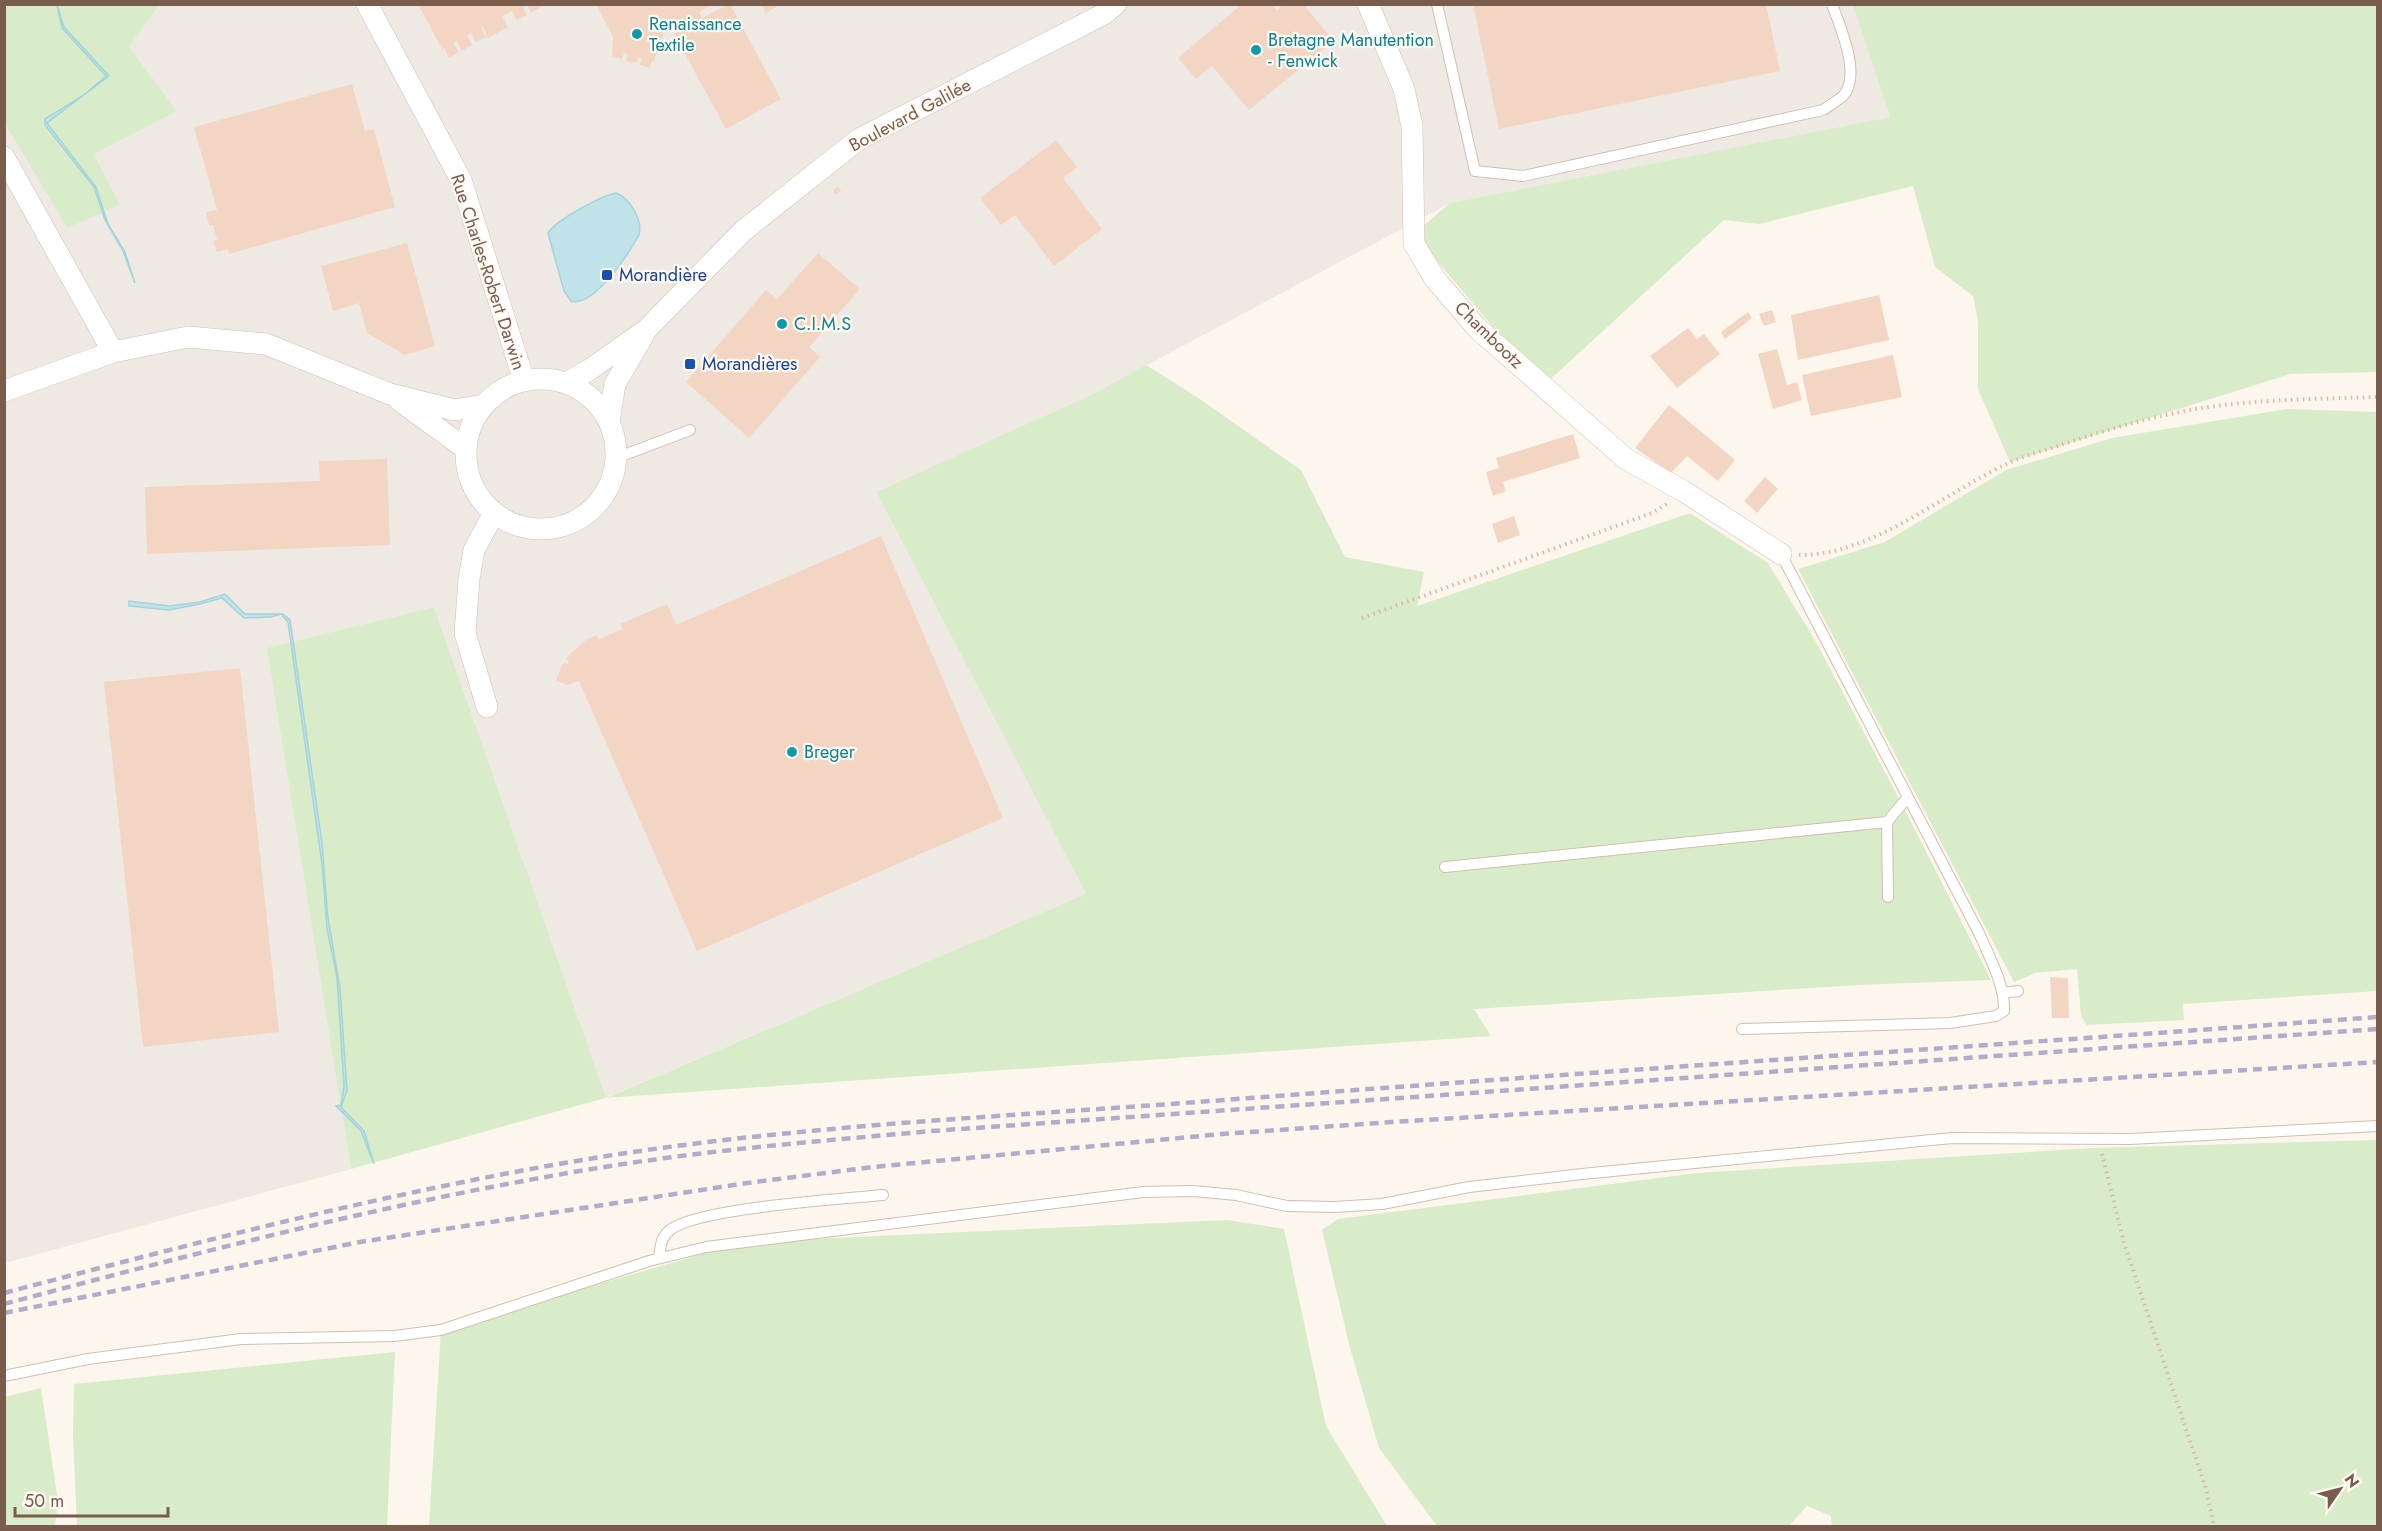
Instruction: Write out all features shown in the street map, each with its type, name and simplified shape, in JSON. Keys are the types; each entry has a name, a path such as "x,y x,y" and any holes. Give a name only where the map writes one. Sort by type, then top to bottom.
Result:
{"street":[{"name":"Rue Charles-Robert Darwin","path":"367,4 461,180 524,381"},
{"name":"Boulevard Galilée","path":"566,383 589,370 646,330 743,231 859,139 1104,14 1116,4"},
{"name":"Chambootz","path":"1368,4 1404,89 1412,126 1414,244 1435,279 1477,328 1626,459 1685,492 1781,554"},
{"path":"4,157 113,352"},
{"name":"Boulevard Galilée","path":"609,421 615,384 646,330"},
{"path":"4,391 113,352 188,337 266,344 390,394 454,410 484,405"},
{"path":"545,379 566,383 583,392 598,405 609,421 616,458 611,480 600,501 582,517 561,526 538,529 515,525 494,513 478,495 468,473 466,448 471,425 484,405 502,389 524,381 545,379"},
{"path":"390,394 466,448"},
{"path":"487,707 465,633 469,579 474,550 494,513"}],"lane":[{"path":"1437,4 1476,171 1523,176 1823,110 1844,94 1851,74 1848,49 1832,4"},
{"path":"616,458 690,430"},
{"path":"1742,1029 1950,1023 1996,1016 2004,1011 2002,993 1980,935 1781,554"},
{"path":"1888,897 1887,822 1908,797"},
{"path":"1445,867 1887,822"},
{"path":"2002,993 2018,991"},
{"path":"4,1376 88,1359 241,1339 394,1336 441,1330 487,1316 568,1286 659,1258 706,1247 1143,1192 1193,1191 1236,1195 1287,1206 1334,1207 1382,1204 1469,1187 1582,1174 1952,1138 2099,1138 2378,1126"},
{"path":"659,1258 661,1239 672,1228 688,1221 732,1212 883,1195"}],"path":[{"path":"1781,554 1816,555 1856,544 1903,522 2010,462 2102,431 2196,409 2292,399 2378,397"},
{"path":"1362,618 1652,513 1685,492"},
{"path":"2099,1138 2124,1243 2206,1489 2214,1527"}],"shaded area":[{"path":"5,5 1853,5 1890,117 1450,203 1093,394 876,492 1086,894 605,1098 434,607 268,648 351,1169 5,1263"}],"green space":[{"path":"4,5 159,5 129,47 177,111 94,154 120,205 67,228 5,123"},
{"path":"1853,5 2377,5 2377,372 2290,374 2010,462 1978,389 1978,321 1973,296 1935,267 1913,186 1759,224 1724,220 1543,386 1414,234 1450,203 1890,117"},
{"path":"1146,365 1197,397 1301,470 1345,557 1424,572 1417,606 1690,513 1768,563 1816,642 1902,804 1991,980 1858,985 1474,1009 1491,1036 606,1098 1086,894 876,492 1093,394"},
{"path":"2287,409 2377,412 2377,991 2183,1004 2184,1020 2087,1025 2081,1016 2077,969 2035,973 2014,982 1798,569 1885,542 2006,470 2112,438"},
{"path":"434,607 606,1098 351,1169 267,648"},
{"path":"2377,1140 2377,1526 1832,1526 1831,1516 1807,1506 1789,1526 1437,1526 1379,1448 1350,1348 1322,1230 1338,1219 1697,1173 2092,1148"},
{"path":"1227,1220 1284,1229 1326,1426 1387,1526 429,1526 441,1330 743,1242"},
{"path":"395,1352 387,1526 77,1526 73,1435 74,1384"},
{"path":"41,1388 58,1502 55,1526 5,1526 5,1397"}],"water":[{"path":"57,5 64,27 109,76 84,95 106,76 62,28"},
{"path":"84,95 47,123 96,187 108,224 125,252 135,283 123,251 105,220 94,187 45,125 45,119"},
{"path":"616,193 626,200 634,211 639,223 639,235 619,266 600,288 580,301 571,301 564,291 548,233 579,209"},
{"path":"225,594 245,614 281,614 271,617 244,618 222,598 169,610 129,606 129,601 170,606 200,602"},
{"path":"281,614 290,620 322,843 328,918 340,988 347,1091 341,1107 364,1131 374,1164 361,1131 336,1106 341,1105 344,1086 337,977 327,929 322,864 288,622"}],"building":[{"path":"418,4 522,4 527,15 517,20 512,11 502,16 508,27 488,38 483,27 481,28 486,37 476,42 471,33 467,36 472,45 462,51 457,41 453,43 459,52 449,58"},
{"path":"527,4 539,4 541,7 531,13"},
{"path":"596,4 713,4 699,12 702,18 730,4 781,99 726,129 674,34 692,23 689,17 664,31 650,68 640,65 642,58 638,57 636,63 626,61 628,54 624,53 622,59 612,56 613,37"},
{"name":"Renaissance Textile","path":"762,4 781,4 766,13"},
{"name":"Bretagne Manutention - Fenwick","path":"1242,4 1272,4 1277,10 1284,4 1303,4 1334,41 1249,110 1212,66 1196,79 1178,58"},
{"path":"1473,4 1766,4 1780,71 1499,129"},
{"path":"352,84 365,131 374,129 395,207 229,254 228,249 217,252 213,241 217,240 213,225 209,225 206,212 217,210 194,127"},
{"path":"1056,140 1077,167 1063,178 1102,229 1054,266 1015,215 1001,225 980,198"},
{"path":"838,186 841,191 835,195 833,190"},
{"path":"407,243 435,346 405,355 367,333 359,303 333,311 321,266"},
{"name":"C.I.M.S","path":"818,253 860,289 809,347 820,357 749,438 686,382 766,290 777,299"},
{"path":"1879,295 1889,340 1798,360 1791,315"},
{"path":"1772,310 1776,322 1764,326 1759,314"},
{"path":"1748,312 1752,318 1725,339 1721,332"},
{"path":"1688,328 1697,339 1704,334 1720,354 1677,388 1650,356"},
{"path":"1777,349 1787,385 1797,382 1802,400 1773,409 1758,354"},
{"path":"1893,355 1902,397 1811,416 1802,375"},
{"path":"1669,405 1735,460 1718,481 1687,456 1671,473 1635,448"},
{"path":"1573,434 1580,458 1503,482 1506,491 1493,496 1486,472 1499,468 1496,458"},
{"path":"387,459 390,545 147,554 145,487 320,481 319,461"},
{"path":"1765,477 1778,489 1757,513 1744,501"},
{"path":"1514,516 1520,535 1498,543 1492,524"},
{"name":"Breger","path":"881,536 1003,818 697,951 579,681 568,685 556,681 561,667 564,663 568,664 569,660 566,659 569,655 587,639 597,635 599,639 623,629 620,624 667,604 676,625"},
{"path":"240,668 279,1032 143,1047 104,682"},
{"path":"2050,977 2068,978 2069,1018 2052,1018"}],"railway":[{"path":"4,1293 236,1233 391,1197 626,1153 779,1134 932,1121 2378,1017"},
{"path":"4,1304 159,1263 394,1207 551,1176 705,1153 932,1131 2378,1029"},
{"path":"4,1313 360,1242 747,1183 873,1167 1222,1134 1392,1122 2378,1062"}],"place":[{"name":"Renaissance Textile","path":"637,34"},
{"name":"Bretagne Manutention - Fenwick","path":"1256,50"},
{"name":"Morandière","path":"607,275"},
{"name":"C.I.M.S","path":"782,324"},
{"name":"Morandières","path":"690,364"},
{"name":"Breger","path":"792,752"}]}
